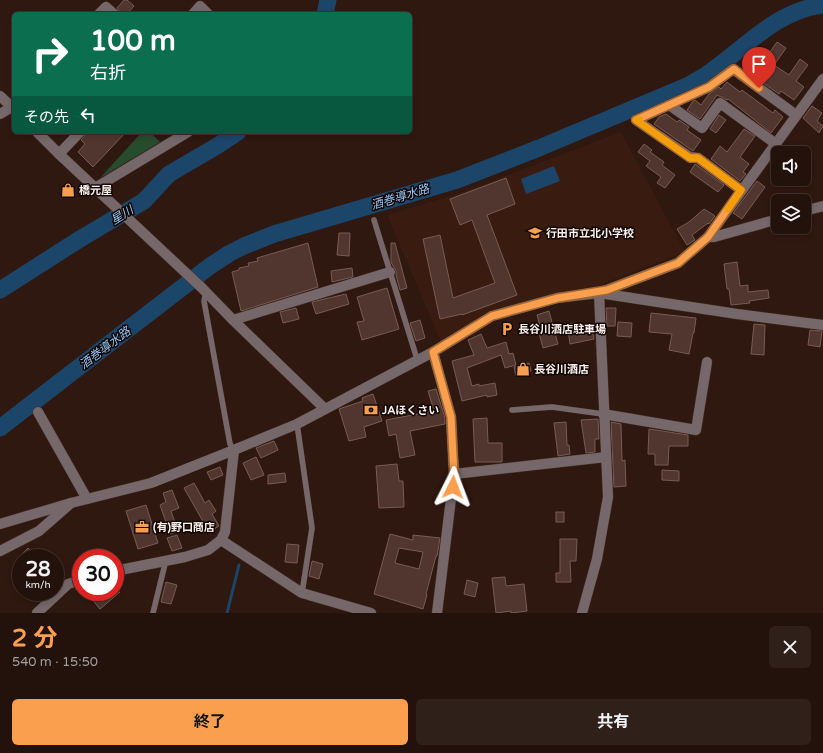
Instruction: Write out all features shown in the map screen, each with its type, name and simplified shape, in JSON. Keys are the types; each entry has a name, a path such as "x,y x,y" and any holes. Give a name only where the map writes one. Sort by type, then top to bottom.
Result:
{"street":[{"path":"195,12 200,6 206,12"},
{"path":"101,12 106,7 112,12"},
{"path":"741,190 698,158 690,158 636,120 709,87 734,69 796,115"},
{"path":"0,524 71,503 151,483 297,424 324,408 433,352 492,316 558,298 599,292 678,263 708,237 823,79"},
{"path":"0,96 12,106"},
{"path":"670,105 702,128 720,103 776,144"},
{"path":"0,114 12,108"},
{"path":"39,134 187,274 324,408"},
{"path":"59,154 78,134"},
{"path":"96,189 185,134"},
{"path":"811,209 823,206"},
{"path":"708,237 714,237 771,221"},
{"path":"233,320 390,272"},
{"path":"599,292 737,314 823,325"},
{"path":"582,613 597,559 608,497 603,414 599,292"},
{"path":"433,352 451,417 454,474 437,613"},
{"path":"603,414 696,430 707,362"},
{"path":"38,412 87,499"},
{"path":"124,568 184,557 208,550 221,540 225,532 234,450"},
{"path":"454,474 606,457"},
{"path":"0,551 38,531 71,503"},
{"path":"221,540 302,593 371,613"},
{"path":"37,613 68,584 72,583"}],"lane":[{"path":"374,220 417,360"},
{"path":"203,290 230,444 234,450"},
{"path":"512,410 552,407 603,414"},
{"path":"297,424 312,528 302,593"},
{"path":"153,613 166,560"}],"shaded area":[{"name":"行田市立北小学校","path":"621,132 685,252 597,286 536,302 441,342 387,215 460,193"}],"green space":[{"path":"140,134 152,134 160,142 100,178"}],"water":[{"path":"554,166 560,181 526,194 521,179"}],"building":[{"path":"124,0 127,0 134,6 129,12 120,12 117,8"},
{"path":"777,42 786,48 774,65 789,75 800,59 808,65 796,81 804,87 794,100 781,91 779,94 746,71 758,56 764,60"},
{"path":"727,82 740,92 742,90 773,113 775,110 783,117 771,133 728,99 727,100 717,95 700,119 687,110 695,100 701,105 709,94 719,87 721,89"},
{"path":"812,106 822,113 817,121 823,126 819,133 803,118"},
{"path":"666,114 677,122 679,120 689,127 687,130 701,140 693,151 654,124 659,117"},
{"path":"719,115 726,120 716,133 710,129"},
{"path":"744,129 755,136 740,157 749,164 743,172 746,174 740,181 711,159 720,146 727,152"},
{"path":"86,134 124,134 93,167 78,152 85,144 81,140"},
{"path":"644,144 652,150 650,152 664,162 662,165 675,175 665,188 657,183 661,177 646,166 650,161 638,152"},
{"path":"695,164 724,185 718,192 690,172"},
{"path":"506,178 515,204 487,215 517,295 462,315 440,319 423,239 440,235 453,298 495,283 472,220 460,225 450,199"},
{"path":"757,181 765,187 742,219 733,213"},
{"path":"704,209 715,216 709,224 708,223 692,235 695,240 687,245 677,229 689,222"},
{"path":"339,233 350,233 349,256 337,255"},
{"path":"308,243 318,287 241,311 232,272 239,270 239,268 249,266 248,263 258,261 257,258"},
{"path":"391,243 395,243 407,288 400,290 396,270 391,262"},
{"path":"737,262 740,286 748,285 748,292 768,290 769,298 749,301 750,303 731,305 729,289 727,289 724,264"},
{"path":"352,268 353,277 332,282 331,271"},
{"path":"387,288 399,329 362,340 357,322 364,321 357,297"},
{"path":"346,294 349,304 316,314 312,302"},
{"path":"296,308 299,319 283,323 280,312"},
{"path":"606,308 616,308 615,326 607,326"},
{"path":"549,311 558,344 543,348 539,333 542,333 537,315"},
{"path":"651,313 696,318 689,354 669,350 672,334 649,332"},
{"path":"420,320 425,338 416,341 410,323"},
{"path":"618,322 632,323 631,337 617,336"},
{"path":"575,323 577,331 592,328 594,339 570,344 567,324"},
{"path":"754,324 765,325 764,355 751,354"},
{"path":"810,330 822,331 820,347 808,345"},
{"path":"481,334 487,348 506,342 509,354 513,353 516,365 505,368 501,355 467,368 472,386 495,383 497,395 487,397 487,395 462,401 452,361 474,355 468,340"},
{"name":"長谷川酒店","path":"529,363 531,371 516,376 514,367"},
{"path":"436,389 445,418 445,424 410,431 415,455 400,458 396,434 389,436 386,420 434,411 428,391"},
{"path":"373,394 382,421 364,427 366,437 349,441 339,409 363,401 362,398"},
{"path":"487,418 488,443 502,443 502,462 475,462 473,419"},
{"path":"598,419 599,439 595,439 595,452 586,453 581,420"},
{"path":"566,422 567,445 569,445 570,454 558,456 554,423"},
{"path":"611,422 621,424 622,461 625,460 626,486 614,487"},
{"path":"649,429 688,435 688,446 669,446 668,465 655,465 655,454 648,454"},
{"path":"274,441 278,450 261,458 256,448"},
{"path":"256,457 264,475 251,480 243,463"},
{"path":"397,464 399,481 403,481 404,507 379,508 376,466"},
{"path":"220,467 223,475 211,480 207,472"},
{"path":"662,470 679,471 679,481 662,480"},
{"path":"285,473 286,482 268,484 268,475"},
{"path":"194,483 205,503 209,500 216,511 212,514 219,526 209,532 184,488"},
{"path":"172,490 179,508 171,511 178,531 170,534 160,505 166,502 163,493"},
{"name":"(有)野口商店","path":"146,505 158,543 138,549 126,511"},
{"path":"556,512 564,512 564,522 556,522"},
{"path":"390,534 413,540 413,535 440,538 437,556 423,609 374,594","holes":["399,548 423,552 419,569 395,563"]},
{"path":"177,535 182,548 172,551 167,538"},
{"path":"560,539 577,539 576,561 570,561 571,582 556,582 556,573 560,573"},
{"path":"287,544 299,545 297,563 285,562"},
{"path":"312,561 323,564 319,579 309,576"},
{"path":"505,577 506,586 524,584 527,611 496,613 492,578"},
{"path":"467,580 478,583 475,597 464,594"},
{"path":"166,582 177,585 171,604 161,602"},
{"path":"93,601 109,601 100,609"}],"waterway":[{"name":"星川","path":"325,12 328,0"},
{"name":"酒巻導水路","path":"0,428 210,266 230,253 274,234 457,180 539,148 689,85 710,72 777,21 807,8 823,5"},
{"name":"星川","path":"0,290 80,239 144,201 169,174 235,134"},
{"path":"227,613 239,565"}],"slow traffic":[{"path":"639,119 636,120 690,158 698,158 741,190 728,209"}],"place":[{"name":"橋元屋","path":"68,190"},
{"name":"行田市立北小学校","path":"535,233"},
{"name":"長谷川酒店駐車場","path":"507,329"},
{"name":"長谷川酒店","path":"523,369"},
{"name":"JAほくさい","path":"371,410"},
{"name":"(有)野口商店","path":"142,527"}],"route":[{"path":"453,487 454,474 451,417 433,352 492,316 558,298 607,290 678,263 708,237 741,190 698,158 690,158 636,120 709,87 734,69 759,88"}]}
